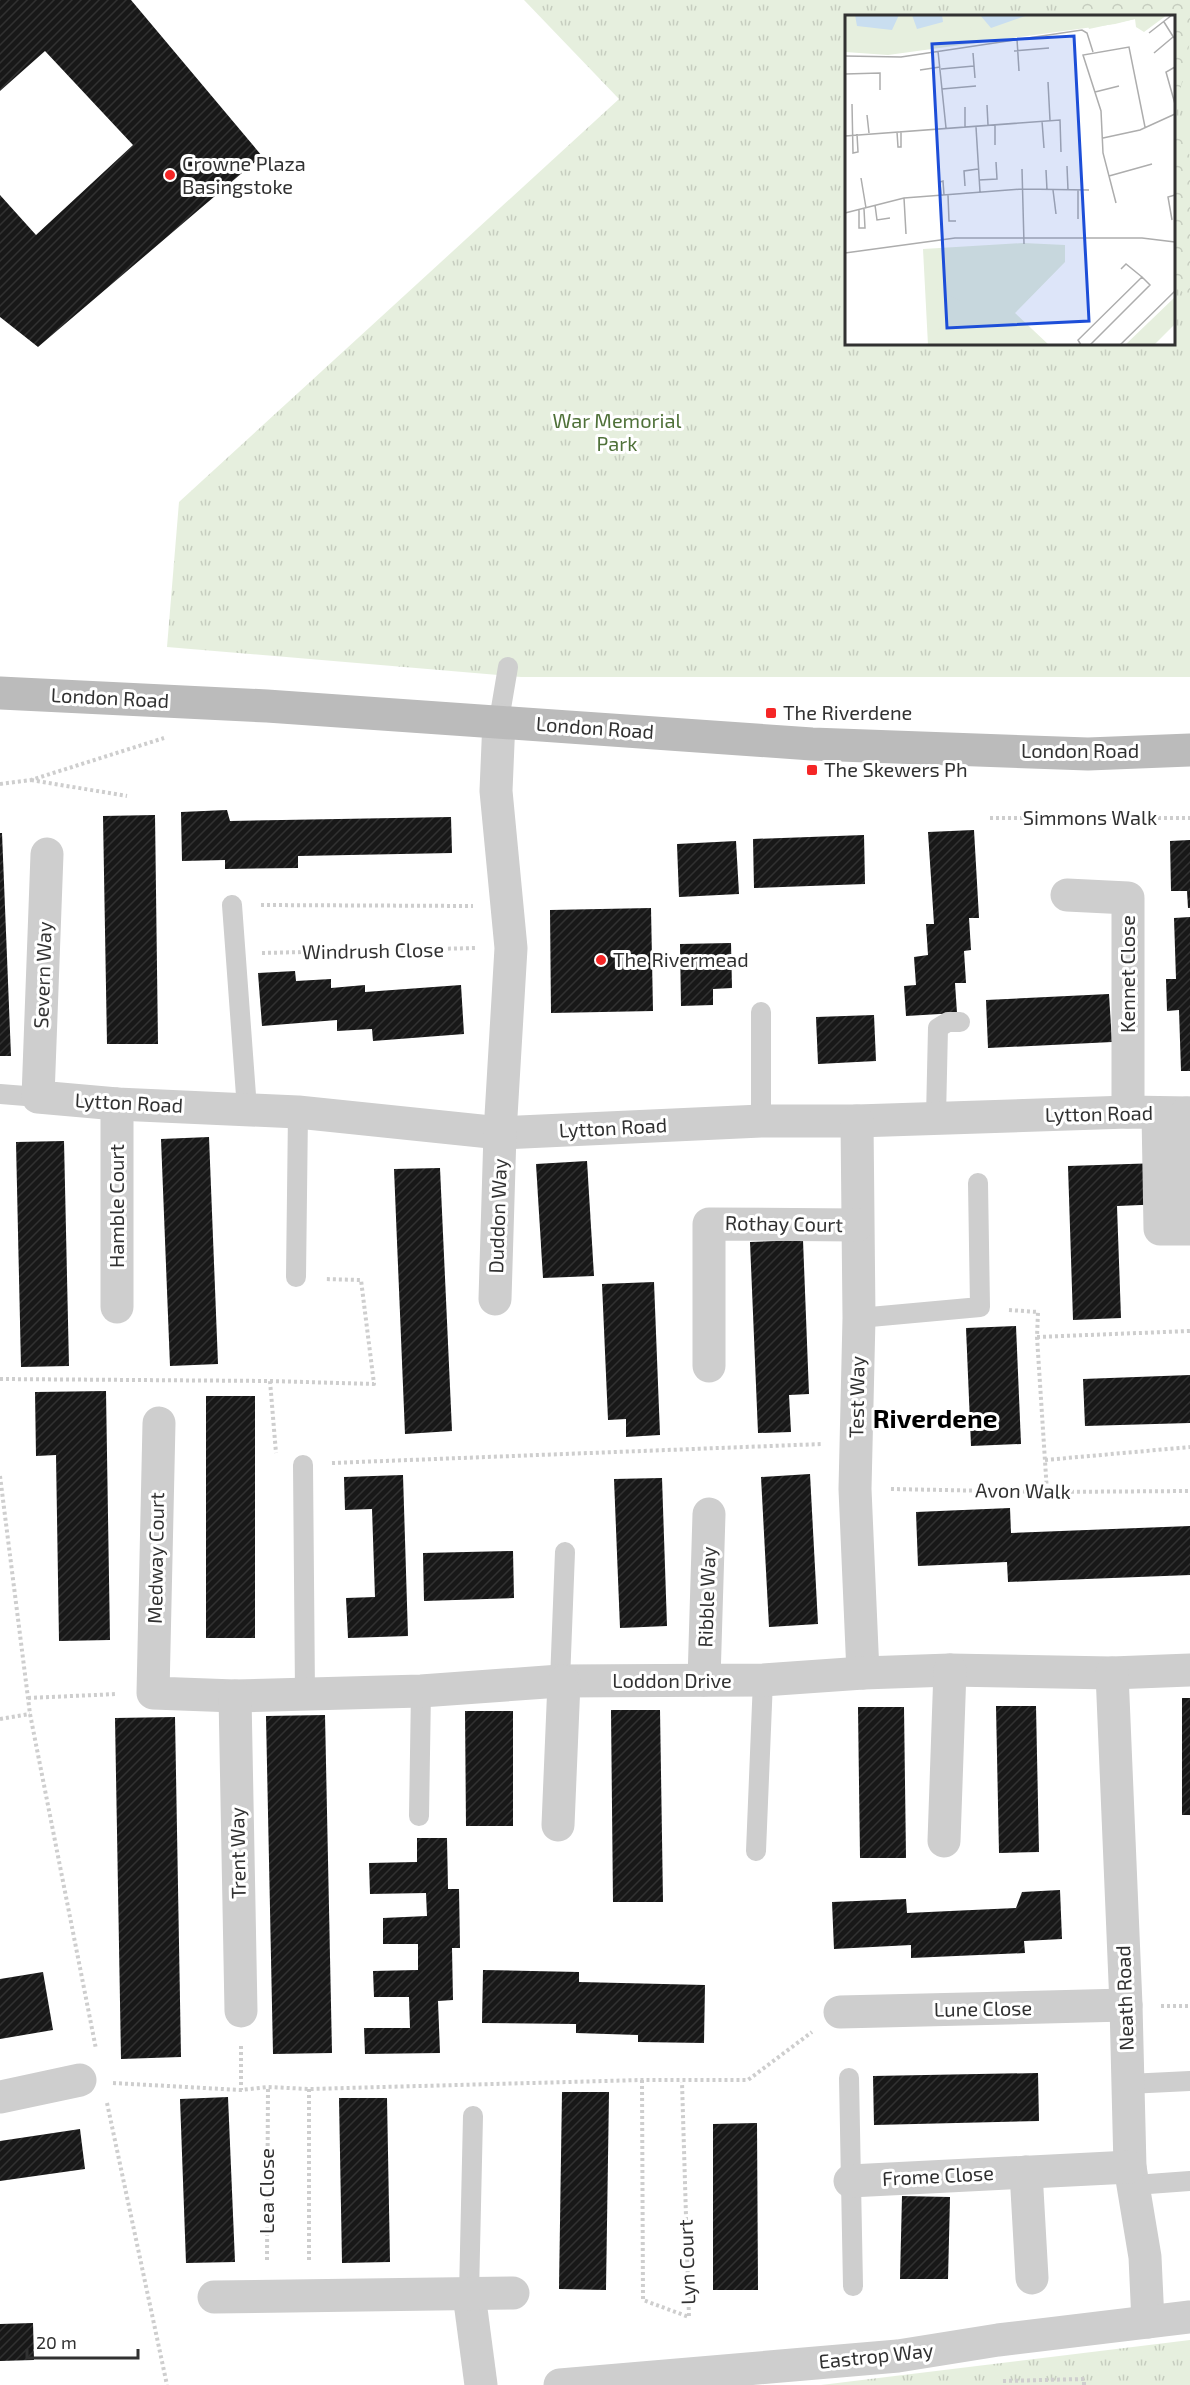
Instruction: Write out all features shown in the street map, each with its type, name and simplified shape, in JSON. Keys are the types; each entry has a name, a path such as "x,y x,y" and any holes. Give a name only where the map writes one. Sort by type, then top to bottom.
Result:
{"street":[{"name":"London Road","path":"0,693 499,720 812,744 1088,754 1190,750"},
{"path":"499,720 496,791 511,948 500,1132"},
{"name":"Severn Way","path":"38,1097 47,854"},
{"name":"Kennet Close","path":"1067,895 1128,898 1166,1113"},
{"name":"Lytton Road","path":"38,1097 117,1104 298,1112 500,1132 761,1121 1166,1113"},
{"name":"Hamble Court","path":"117,1104 117,1307"},
{"name":"Test Way","path":"857,1120 859,1318 855,1489 863,1673"},
{"name":"Duddon Way","path":"495,1299 500,1132"},
{"name":"Rothay Court","path":"709,1366 709,1224 857,1225"},
{"name":"Medway Court","path":"153,1693 159,1423"},
{"name":"Ribble Way","path":"704,1680 709,1514"},
{"path":"944,1841 950,1670"},
{"name":"Loddon Drive","path":"153,1693 235,1696 421,1691 562,1681 763,1680 950,1670 1112,1673 1190,1670"},
{"name":"Neath Road","path":"1112,1673 1132,2176 1145,2257 1148,2322"},
{"path":"558,1825 562,1681"},
{"name":"Trent Way","path":"235,1696 241,2011"},
{"name":"Lune Close","path":"840,2012 1126,2005"},
{"path":"0,2097 91,2081"},
{"path":"1026,2172 1032,2278"},
{"name":"Frome Close","path":"850,2181 1026,2172 1132,2176"},
{"path":"214,2297 513,2293"},
{"path":"470,2294 481,2385"},
{"name":"Eastrop Way","path":"560,2385 898,2356 998,2340 1190,2318"}],"lane":[{"path":"499,720 508,667"},
{"path":"232,905 247,1109"},
{"path":"761,1012 761,1121"},
{"path":"936,1117 938,1028 948,1022 960,1022"},
{"path":"0,1094 38,1097"},
{"path":"296,1277 298,1112"},
{"path":"859,1318 980,1307 978,1183"},
{"path":"303,1465 305,1693"},
{"path":"562,1681 565,1552"},
{"path":"756,1851 763,1680"},
{"path":"419,1816 421,1691"},
{"path":"849,2078 853,2286"},
{"path":"1128,2084 1190,2081"},
{"path":"470,2294 473,2116"},
{"path":"1132,2176 1190,2181"}],"path":[{"path":"0,784 31,780 170,736"},
{"path":"31,780 127,796"},
{"name":"Simmons Walk","path":"990,818 1190,818"},
{"path":"232,905 507,906"},
{"name":"Windrush Close","path":"236,954 511,948"},
{"path":"0,1379 374,1384 361,1280 296,1277"},
{"path":"1038,1312 1037,1337 1047,1492"},
{"path":"1037,1337 1190,1331"},
{"path":"270,1381 276,1465 856,1443"},
{"path":"1045,1460 1190,1448"},
{"path":"0,1476 30,1714 91,2081 167,2385"},
{"name":"Avon Walk","path":"855,1489 1047,1492 1190,1491"},
{"path":"28,1698 153,1693"},
{"path":"0,1719 30,1714"},
{"path":"241,2011 241,2090"},
{"path":"91,2081 241,2090 268,2087 309,2089 642,2080 682,2082 748,2080 840,2012"},
{"name":"Lyn Court","path":"642,2080 643,2300 689,2317 682,2082"},
{"name":"Lea Close","path":"267,2295 268,2087"},
{"path":"309,2089 309,2295"},
{"path":"1004,2381 1084,2379 1084,2385"}],"green space":[{"name":"War Memorial Park","path":"524,0 1190,0 1190,677 521,677 167,647 179,502 619,99"},
{"path":"1085,0 1190,0 1190,41 1175,117 1175,15 1077,15"},
{"path":"1175,124 1190,156 1190,296 1175,288"},
{"path":"1190,2340 1190,2385 821,2385"}],"building":[{"name":"Crowne Plaza Basingstoke","path":"0,0 131,0 262,156 38,347 0,317 0,195 36,235 133,145 45,51 0,91"},
{"path":"227,810 230,821 451,817 452,853 298,856 298,868 225,869 225,860 182,861 181,812"},
{"path":"155,815 158,1044 107,1044 103,816"},
{"path":"974,830 979,918 969,918 971,950 964,951 966,983 955,983 957,1013 906,1016 904,986 916,985 914,957 928,955 926,924 934,924 928,832"},
{"path":"0,833 2,833 11,1056 0,1056"},
{"path":"864,835 865,884 754,888 753,839"},
{"path":"1190,840 1190,908 1188,908 1187,891 1171,891 1170,841"},
{"path":"736,841 739,894 679,897 677,844"},
{"name":"The Rivermead","path":"651,908 653,1011 551,1013 550,910"},
{"path":"1190,917 1190,1071 1181,1071 1179,1010 1167,1011 1166,979 1176,979 1174,918"},
{"path":"731,943 732,988 713,989 713,1005 681,1006 680,944"},
{"path":"295,971 296,981 331,979 331,988 365,985 365,992 461,985 464,1034 373,1041 372,1029 337,1031 337,1020 262,1026 258,973"},
{"path":"1109,994 1112,1042 988,1048 986,1000"},
{"path":"874,1015 876,1061 818,1064 816,1017"},
{"path":"209,1137 218,1364 170,1366 161,1139"},
{"path":"64,1141 69,1366 21,1367 16,1142"},
{"path":"587,1161 594,1276 543,1278 536,1164"},
{"path":"1190,1162 1190,1203 1117,1206 1121,1318 1073,1320 1068,1166"},
{"path":"440,1168 452,1431 405,1434 394,1169"},
{"path":"803,1240 809,1394 789,1395 791,1432 758,1433 750,1242"},
{"path":"654,1282 660,1435 626,1437 626,1419 608,1420 602,1284"},
{"path":"1016,1326 1021,1444 971,1446 966,1328"},
{"path":"1190,1375 1190,1423 1085,1426 1083,1379"},
{"path":"106,1391 110,1640 59,1641 56,1455 36,1456 35,1392"},
{"path":"206,1396 255,1396 255,1638 206,1638"},
{"path":"810,1474 818,1624 769,1627 761,1477"},
{"path":"403,1475 408,1636 348,1638 346,1598 375,1597 372,1509 345,1510 344,1477"},
{"path":"662,1478 667,1626 620,1628 614,1479"},
{"path":"1010,1508 1011,1533 1190,1526 1190,1575 1008,1582 1007,1562 918,1566 916,1512"},
{"path":"513,1551 514,1598 424,1601 423,1553"},
{"path":"1182,1698 1190,1698 1190,1815 1182,1815"},
{"path":"996,1706 1036,1706 1039,1852 999,1853"},
{"path":"858,1707 904,1707 906,1858 860,1858"},
{"path":"611,1710 660,1710 663,1902 613,1902"},
{"path":"465,1711 513,1711 513,1826 466,1826"},
{"path":"325,1715 332,2053 273,2054 266,1716"},
{"path":"175,1717 181,2057 121,2059 115,1718"},
{"path":"417,1838 447,1838 448,1889 459,1889 460,1948 452,1948 453,2000 438,2001 440,2053 365,2054 364,2028 410,2028 409,1997 374,1997 373,1971 418,1970 418,1944 383,1944 383,1918 427,1916 426,1893 370,1894 369,1863 417,1862"},
{"path":"1060,1890 1062,1939 1024,1941 1025,1953 911,1958 911,1945 834,1949 832,1902 906,1899 907,1913 1016,1908 1022,1892"},
{"path":"483,1970 579,1972 579,1982 705,1985 704,2043 638,2042 638,2035 576,2033 576,2024 482,2023"},
{"path":"43,1972 53,2030 0,2039 0,1979"},
{"path":"1038,2073 1039,2121 874,2125 873,2076"},
{"path":"562,2092 609,2092 606,2290 559,2289"},
{"path":"228,2097 235,2262 186,2263 180,2099"},
{"path":"339,2098 387,2098 390,2262 342,2263"},
{"path":"757,2123 758,2290 713,2290 713,2124"},
{"path":"80,2129 85,2169 0,2181 0,2141"},
{"path":"902,2196 950,2197 948,2279 900,2279"},
{"path":"33,2323 34,2360 0,2361 0,2324"}],"place":[{"name":"Crowne Plaza Basingstoke","path":"170,175"},
{"name":"The Riverdene","path":"771,713"},
{"name":"The Skewers Ph","path":"812,770"},
{"name":"The Rivermead","path":"601,960"}],"district":[{"name":"Riverdene","path":"935,1419"}]}
